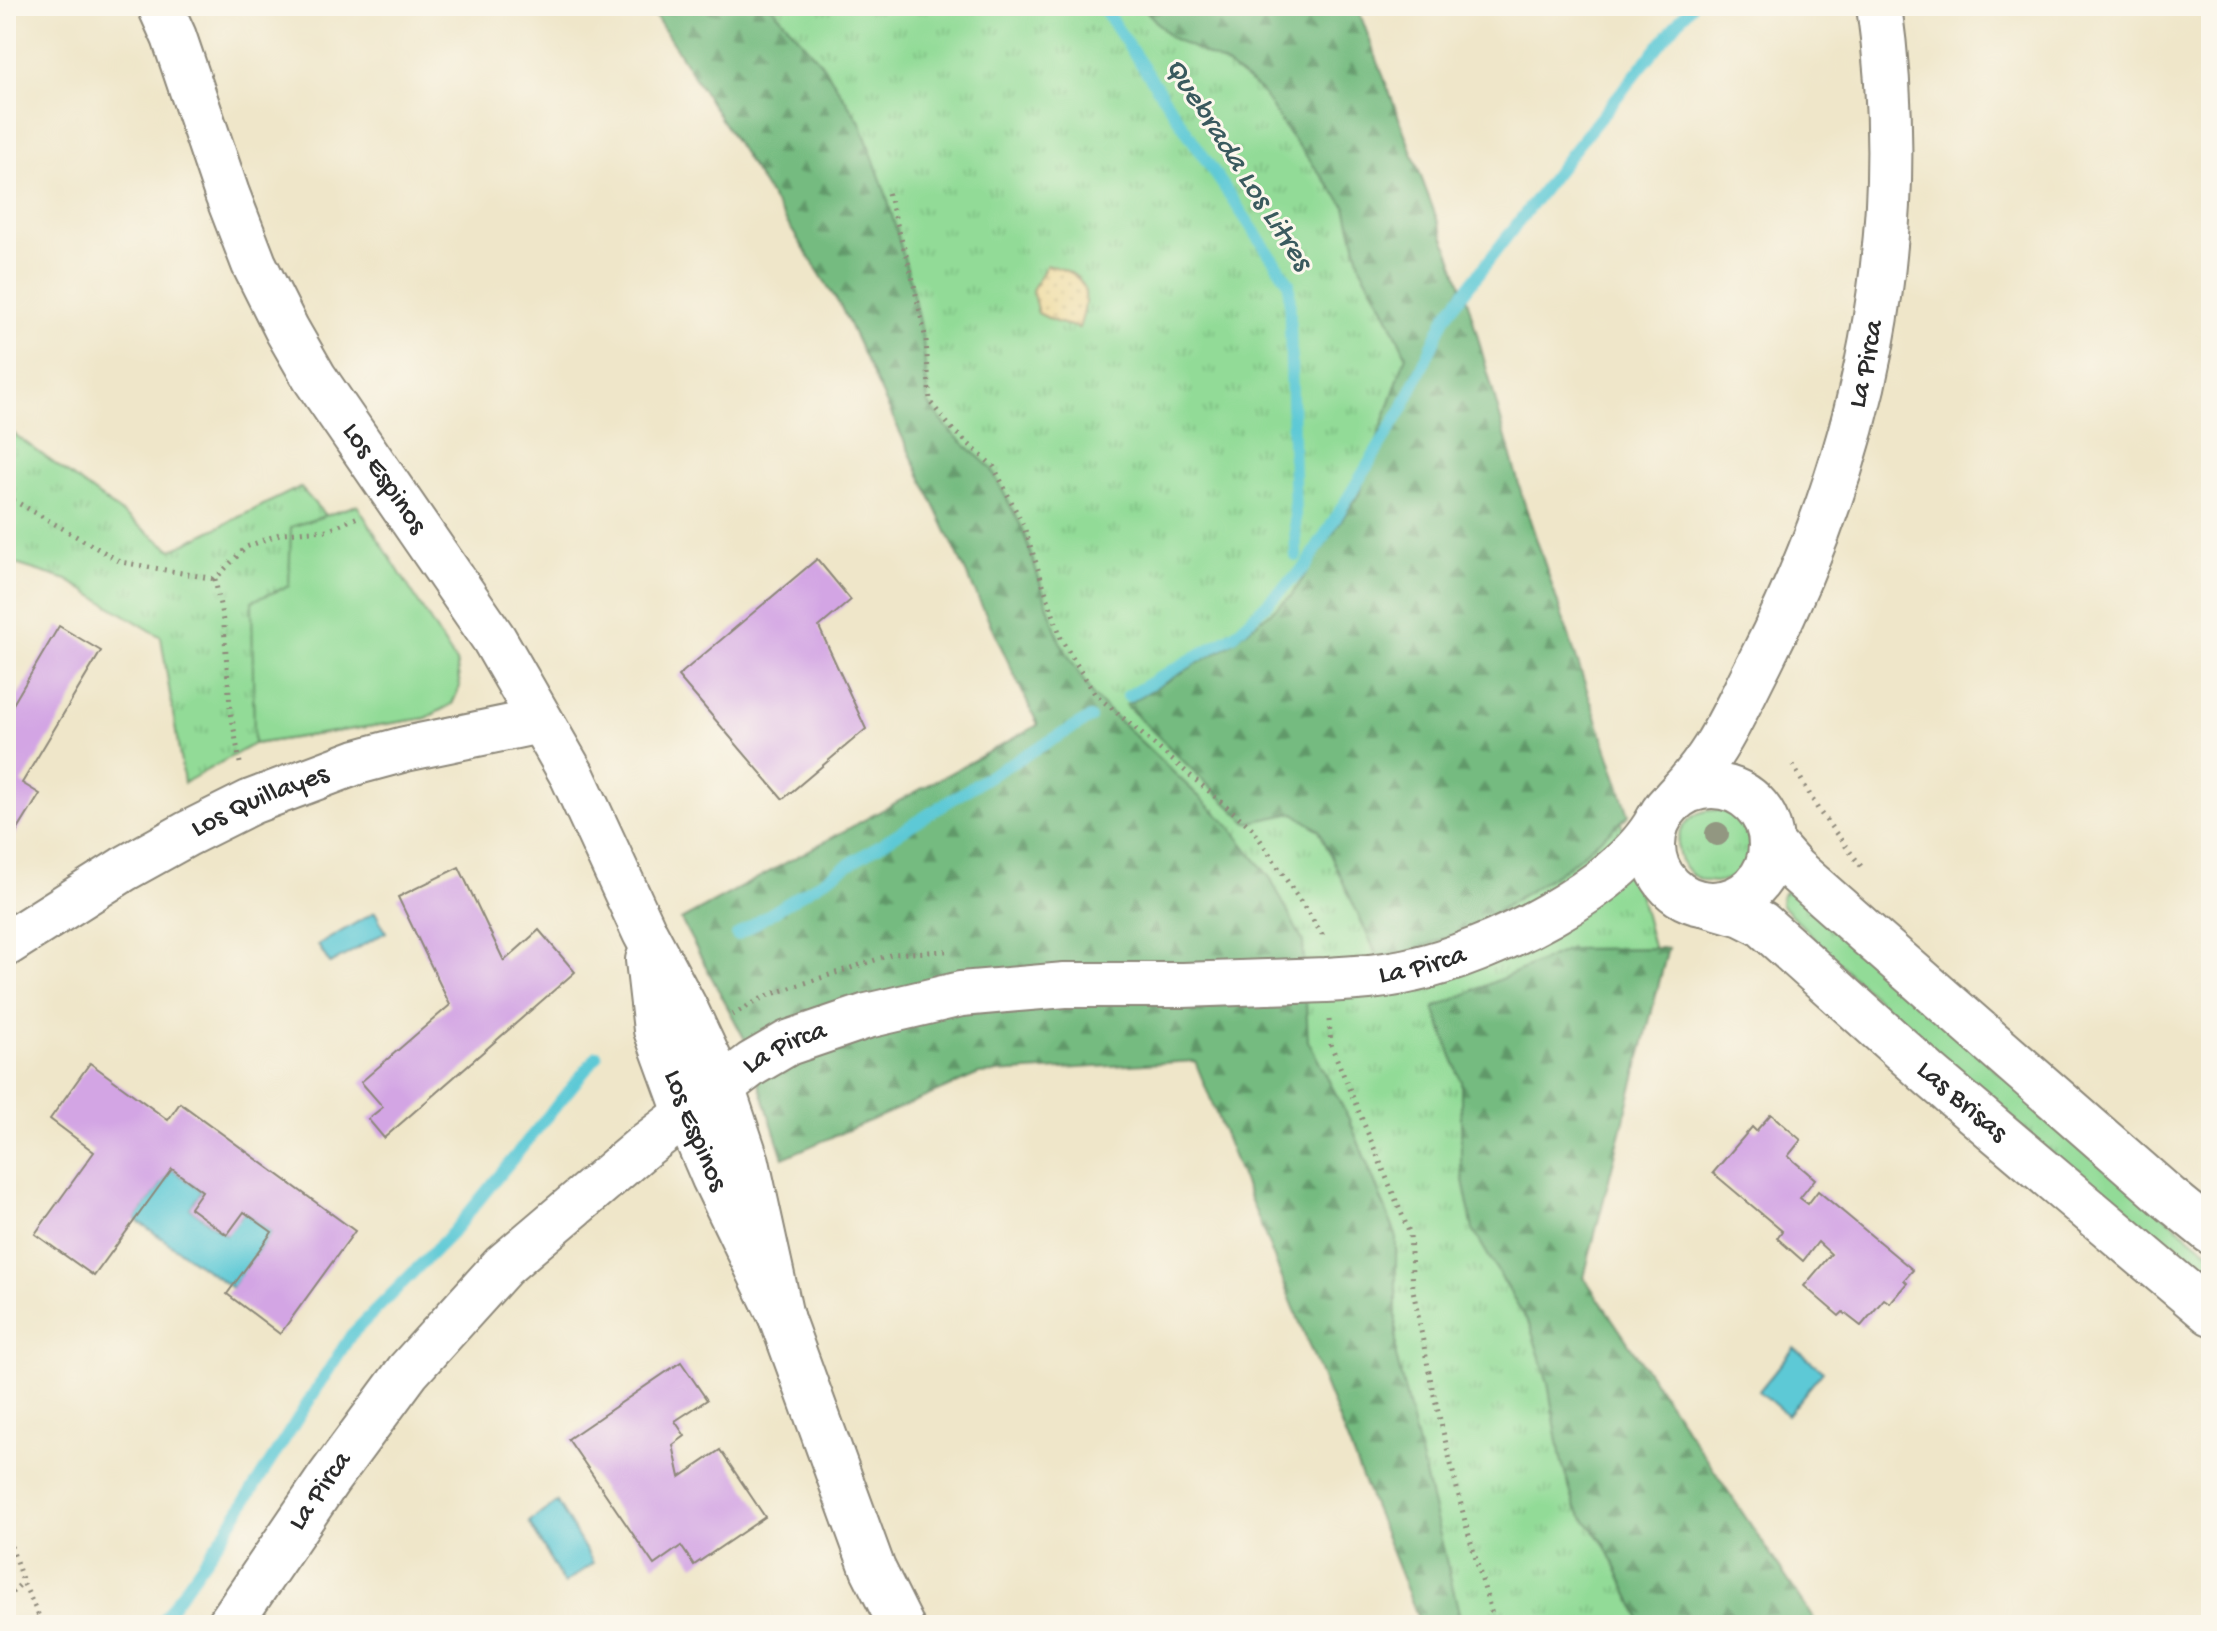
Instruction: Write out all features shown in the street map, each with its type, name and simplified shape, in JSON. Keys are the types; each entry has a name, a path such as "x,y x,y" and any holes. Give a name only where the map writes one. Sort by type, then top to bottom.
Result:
{"street":[{"name":"Los Espinos","path":"160,6 254,264 287,330 314,377 494,639 572,775 645,933 722,1087 747,1162 781,1317"},
{"name":"La Pirca","path":"229,1625 329,1478 418,1359 503,1266 642,1148 752,1064 788,1043 867,1016 961,994 1065,985 1326,980 1413,970 1494,943 1569,902 1600,882 1633,854 1714,753 1783,617 1809,558 1850,441 1866,380 1880,302 1891,160 1889,94 1879,6"},
{"name":"La Pirca","path":"1740,700 1740,730 1746,770 1765,827"},
{"name":"Los Quillayes","path":"6,944 124,869 251,802 357,762 540,721"},
{"path":"1765,827 1768,863 1759,881 1727,902 1695,900 1669,885 1659,871 1653,854 1653,836 1666,810 1690,790 1709,786 1729,788 1747,797 1794,869 2211,1232"},
{"name":"La Pirca","path":"1569,902 1632,885 1655,885 1695,900"},
{"name":"Las Brisas","path":"1695,900 1742,914 1762,924 1931,1076 2211,1313"},
{"name":"Los Espinos","path":"645,933 656,1030 687,1115 781,1317 873,1569 901,1625"}],"path":[{"path":"888,193 912,276 926,340 930,402 953,430 994,467 1024,527 1062,641 1095,694 1253,829 1322,934 1331,1045 1410,1234 1413,1290 1432,1387 1466,1525 1495,1625"},
{"path":"6,496 121,562 215,579"},
{"path":"215,579 246,547 282,533 328,530 398,500"},
{"path":"215,579 224,626 237,752 251,802"},
{"path":"696,1035 766,996 893,954 956,950"},
{"path":"6,1531 23,1582 43,1625"},
{"path":"6,1598 23,1582"}],"green space":[{"path":"649,6 771,6 822,64 860,122 886,194 923,341 928,403 951,432 991,468 1022,528 1060,642 1093,696 1228,824 1271,879 1303,942 1308,1041 1349,1119 1396,1235 1396,1356 1462,1625 1421,1625 1195,1061 979,1074 783,1158 744,1038 681,920 1038,725 841,307"},
{"path":"650,6 1355,6 1456,269 1497,514 1617,807 1657,962 1583,1277 1816,1625 1425,1625 1196,1057 841,306"},
{"path":"1142,6 1357,6 1468,302 1523,499 1629,815 1570,865 1468,930 1380,962 1319,830 1294,813 1247,823 1126,705 1228,646 1291,596 1359,494 1406,355 1361,268 1346,207 1289,134 1261,91 1224,63 1170,37"},
{"path":"6,428 172,550 300,487 456,662 460,686 452,704 426,718 254,744 184,783 161,637 67,580 6,561"},
{"path":"357,505 456,662 460,686 452,704 426,718 254,744 252,601 289,586 291,527"},
{"path":"1707,810 1721,810 1740,820 1750,839 1750,853 1740,872 1721,882 1707,882 1688,872 1678,853 1678,839 1688,820"},
{"path":"1789,889 2133,1190 2211,1254 2211,1288 1971,1085 1852,976 1781,905 1782,895"},
{"path":"1668,948 1584,1277 1818,1625 1643,1625 1605,1544 1575,1507 1561,1459 1548,1383 1530,1326 1473,1230 1461,1170 1461,1081 1434,1008 1569,949"}],"sand":[{"path":"1047,265 1071,273 1083,285 1085,303 1079,328 1038,313 1032,290"}],"water":[{"path":"375,912 386,932 330,964 318,945"},
{"path":"172,1169 202,1191 190,1208 226,1235 244,1212 272,1232 232,1288 135,1219"},
{"path":"1794,1348 1823,1371 1787,1415 1759,1391"},
{"path":"557,1502 593,1563 564,1584 529,1522"}],"building":[{"path":"817,559 851,600 819,627 866,729 783,799 678,676"},
{"path":"59,626 101,651 22,783 40,794 14,836 6,831 6,710 9,711"},
{"path":"459,867 504,961 539,930 575,972 384,1138 368,1119 383,1107 361,1082 450,1005 398,897"},
{"path":"90,1063 168,1120 180,1103 355,1231 280,1334 227,1294 272,1232 244,1212 227,1235 190,1208 202,1191 172,1169 94,1276 35,1234 94,1152 50,1119"},
{"path":"1771,1114 1801,1140 1788,1156 1815,1179 1800,1198 1808,1204 1818,1191 1913,1270 1904,1280 1907,1283 1890,1303 1884,1299 1861,1326 1843,1312 1839,1316 1804,1286 1831,1254 1818,1242 1803,1261 1777,1238 1782,1231 1713,1173 1752,1127 1756,1131"},
{"path":"681,1362 707,1400 675,1421 685,1436 673,1445 680,1477 720,1450 765,1517 694,1565 681,1546 654,1565 568,1439"}],"waterway":[{"name":"Quebrada Los Litres","path":"1102,6 1289,283 1296,556"},
{"path":"1128,696 1235,634 1306,566 1403,408 1446,316 1573,151 1691,6"},
{"path":"737,935 989,776 1090,718"},
{"path":"159,1625 228,1528 351,1335 452,1233 597,1056"}]}
